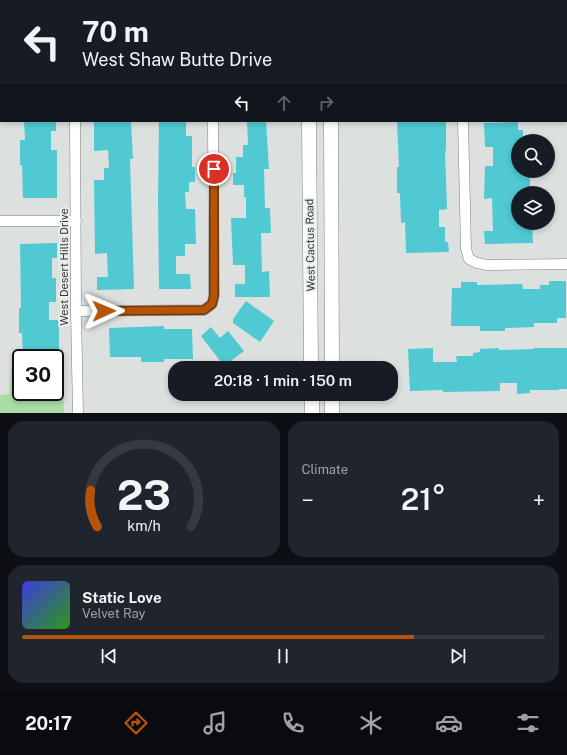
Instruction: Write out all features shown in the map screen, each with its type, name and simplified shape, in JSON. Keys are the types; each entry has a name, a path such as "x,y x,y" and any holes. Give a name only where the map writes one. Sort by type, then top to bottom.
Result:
{"main road":[{"name":"West Cactus Road","path":"309,122 312,361"},
{"name":"West Cactus Road","path":"331,122 332,361"},
{"path":"312,401 312,413"},
{"path":"332,401 332,413"}],"street":[{"name":"West Desert Hills Drive","path":"76,122 76,311 78,413"},
{"path":"76,311 204,310 212,304 214,296 213,122"},
{"path":"463,122 466,249 469,259 477,263 487,265 567,264"},
{"path":"0,221 76,221"}],"green space":[{"path":"12,366 12,401 64,401 64,413 0,413 0,395 10,394"}],"building":[{"path":"24,122 56,122 56,131 51,131 51,150 57,150 57,198 23,198 22,165 20,165 20,140 25,140"},
{"path":"94,122 131,122 133,159 130,159 134,289 97,290 97,277 108,277 107,253 95,254 94,180 104,180 104,168 109,168 108,150 94,151"},
{"path":"159,122 186,122 186,136 192,136 192,167 195,167 195,182 189,182 189,192 185,192 186,209 195,209 196,244 185,244 185,256 176,256 176,274 190,274 191,289 159,289"},
{"path":"247,122 266,122 269,169 264,169 265,208 270,208 271,233 261,233 262,272 269,271 270,297 235,297 235,284 245,284 245,265 233,265 231,218 246,218 246,197 244,197 244,185 233,185 233,173 236,173 236,157 243,157 243,145 248,145"},
{"path":"397,122 446,122 445,151 447,209 439,210 439,227 445,227 445,242 448,242 449,252 406,253 405,222 401,223 400,193 397,193 397,167 399,167"},
{"path":"518,122 518,130 523,130 523,134 511,134 511,178 530,178 530,186 511,186 511,230 532,230 533,243 485,244 484,231 493,231 492,198 484,199 485,166 493,166 493,147 485,147 484,123"},
{"path":"57,243 57,258 52,258 52,278 56,278 56,302 49,302 49,320 59,320 59,349 23,349 22,333 19,333 19,308 21,308 20,244"},
{"path":"549,281 566,281 566,318 557,318 557,323 534,323 534,327 505,328 505,331 480,331 480,326 451,326 452,288 461,288 461,282 477,282 477,285 522,284 523,289 540,289 540,285 549,285"},
{"path":"246,301 274,321 260,342 233,323 233,319"},
{"path":"164,326 164,329 192,329 193,359 164,359 164,362 141,362 141,357 110,357 109,328"},
{"path":"211,327 220,338 228,331 244,351 231,361 220,361 201,336"},
{"path":"433,348 433,362 457,362 456,356 473,356 473,353 480,352 480,349 499,348 499,350 567,348 567,389 530,390 530,393 517,394 517,383 500,383 500,391 410,391 408,349"}],"route":[{"path":"104,311 204,310 212,304 214,296 214,169"}]}
